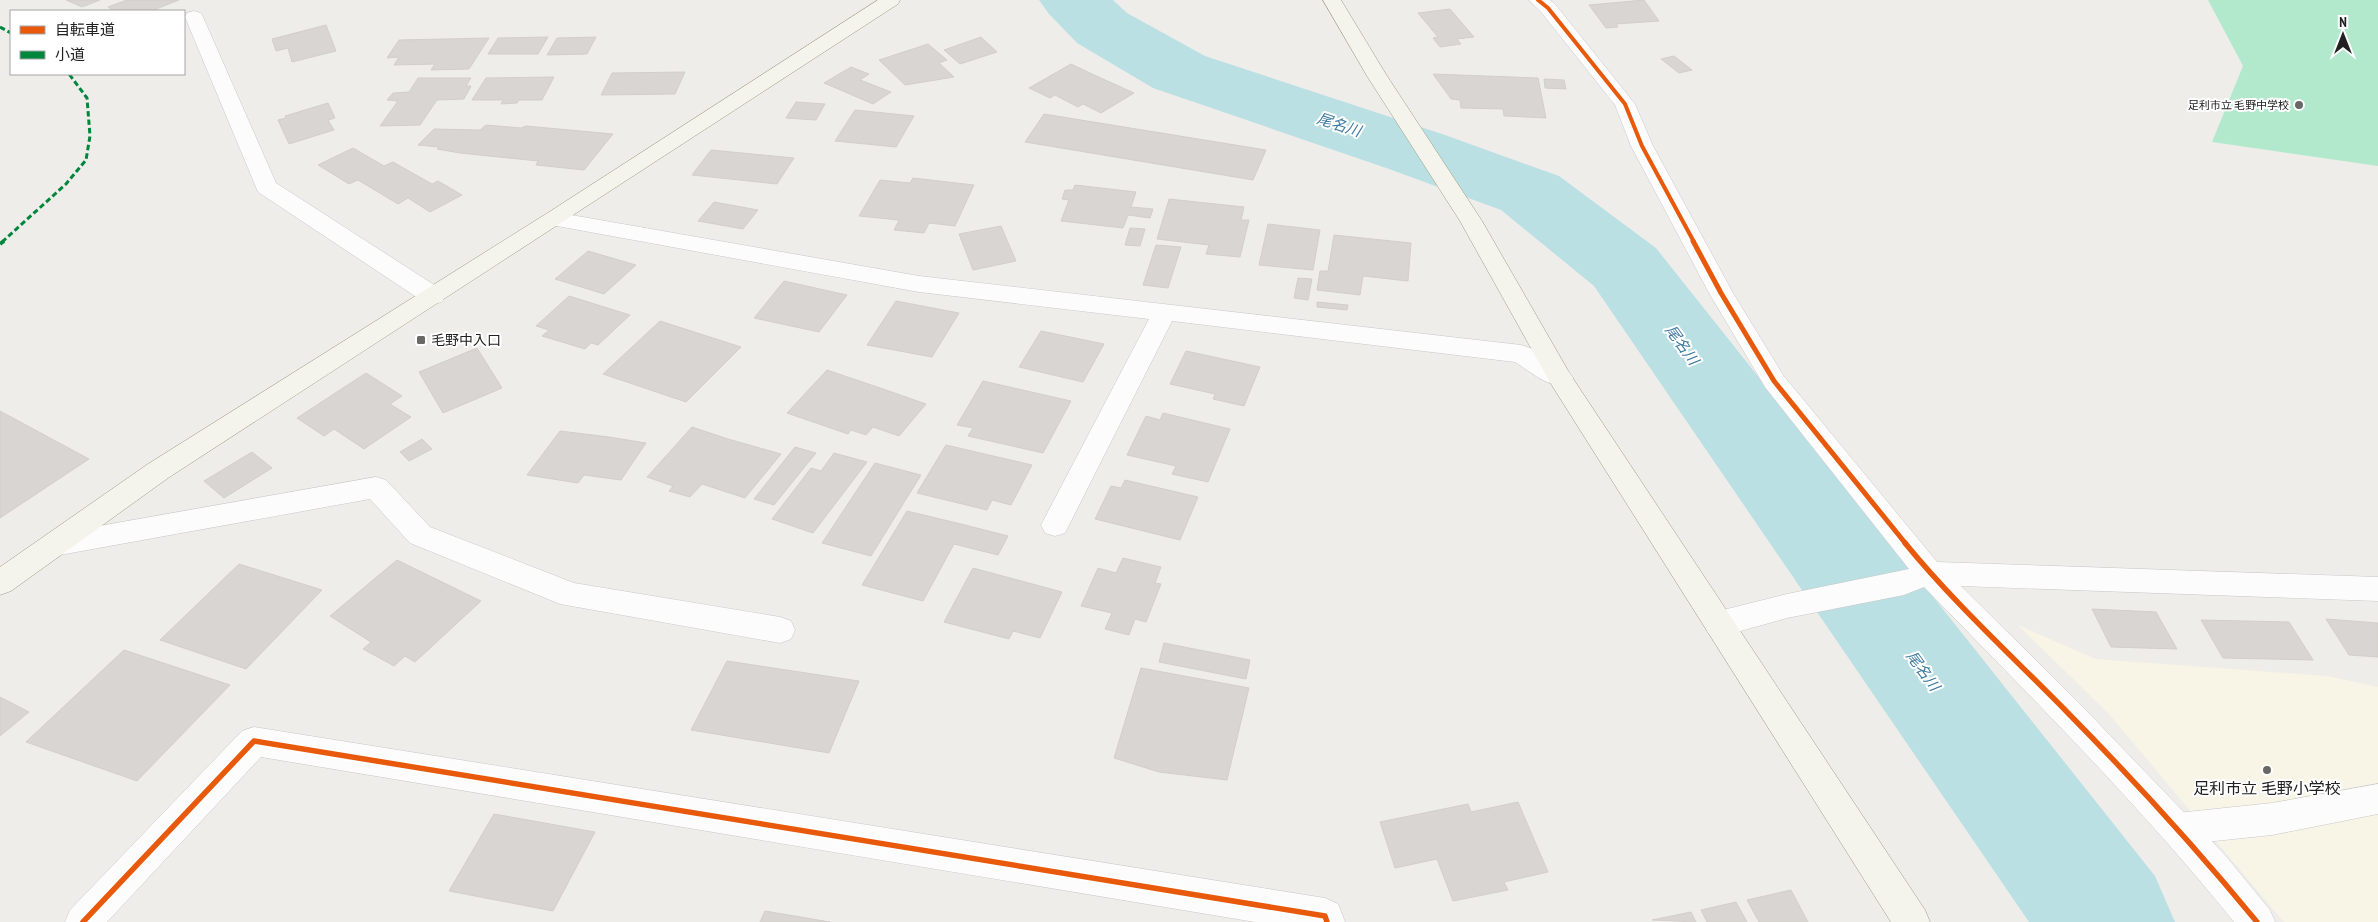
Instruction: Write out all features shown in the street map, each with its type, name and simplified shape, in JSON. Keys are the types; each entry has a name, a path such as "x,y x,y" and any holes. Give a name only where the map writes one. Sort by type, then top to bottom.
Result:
{"street":[{"path":"0,583 158,471 554,219 891,0"},
{"path":"1332,0 1377,76 1471,221 1560,378 1912,922"},
{"path":"1538,0 1548,8 1625,104 1642,146 1721,293 1774,381 1917,578 2068,713 2212,867 2257,922"},
{"path":"194,17 266,187 433,296"},
{"path":"554,219 919,284 1521,354 1560,378"},
{"path":"1055,525 1164,313"},
{"path":"54,545 376,487 420,535 571,595 780,630"},
{"path":"1719,624 1787,606 1917,578 2378,590"},
{"path":"83,922 254,741 1325,916 1327,922"},
{"path":"2177,829 2272,819 2378,799"}],"shaded area":[{"name":"足利市立 毛野小学校","path":"2018,625 2095,659 2327,676 2378,687 2378,922 2284,922 2109,714"}],"green space":[{"name":"足利市立 毛野中学校","path":"2208,0 2378,0 2378,166 2212,142 2243,66"}],"building":[{"path":"66,0 100,0 82,7"},
{"path":"127,0 179,0 154,10 113,10 108,7"},
{"path":"1644,0 1659,21 1616,24 1618,27 1606,28 1589,5"},
{"path":"1450,9 1474,37 1457,39 1461,44 1440,47 1433,38 1438,37 1418,13"},
{"path":"326,25 336,51 292,62 288,48 276,51 272,39"},
{"path":"548,37 538,54 488,54 498,38"},
{"path":"596,37 587,54 547,55 557,38"},
{"path":"981,37 997,52 960,64 944,50"},
{"path":"489,38 469,69 431,70 435,64 394,65 399,57 387,58 399,40"},
{"path":"928,44 947,60 939,63 954,77 905,85 879,60"},
{"path":"1674,56 1692,70 1679,73 1661,59"},
{"path":"1071,64 1134,93 1101,113 1083,104 1078,107 1055,95 1050,98 1029,88"},
{"path":"851,67 869,74 860,80 891,92 873,104 824,83"},
{"path":"685,72 675,94 601,95 612,73"},
{"path":"1433,74 1538,78 1546,118 1504,116 1503,109 1461,108 1460,100 1451,99"},
{"path":"554,77 542,100 519,100 517,103 501,104 503,100 472,100 486,78"},
{"path":"418,78 471,78 466,86 471,86 464,99 437,100 420,125 380,126 398,101 387,100 393,93 409,92"},
{"path":"1544,79 1564,80 1566,89 1545,88"},
{"path":"796,102 825,104 816,120 786,118"},
{"path":"328,103 335,118 328,120 334,130 289,144 278,120 286,118 285,116"},
{"path":"855,110 914,116 896,147 835,141"},
{"path":"1044,114 1266,150 1253,180 1025,142"},
{"path":"486,125 521,128 526,126 613,134 584,170 536,165 538,161 460,153 437,149 439,147 418,145 434,129 480,130"},
{"path":"353,148 384,166 393,162 432,184 438,181 462,195 430,212 408,198 398,204 358,180 349,184 318,165"},
{"path":"711,150 794,158 777,184 692,175"},
{"path":"913,178 974,185 955,226 929,223 924,233 894,230 899,220 859,216 880,180 910,183"},
{"path":"1075,185 1136,192 1131,207 1153,209 1150,218 1128,215 1123,228 1061,221 1069,200 1062,199 1065,190 1073,190"},
{"path":"1169,199 1244,207 1241,220 1249,220 1240,257 1206,254 1209,245 1157,239"},
{"path":"714,202 758,210 743,229 698,221"},
{"path":"1268,224 1320,230 1313,270 1259,265"},
{"path":"1001,226 1016,261 973,270 959,234"},
{"path":"1130,228 1145,229 1140,246 1125,245"},
{"path":"1334,235 1411,243 1408,281 1363,276 1360,295 1317,290 1320,271 1328,271"},
{"path":"1156,245 1181,247 1168,288 1143,285"},
{"path":"588,251 636,265 604,294 555,279"},
{"path":"1298,278 1312,279 1308,300 1294,298"},
{"path":"784,281 847,295 819,332 754,318"},
{"path":"569,296 630,315 598,345 591,343 585,349 542,336 549,330 536,326"},
{"path":"896,301 959,313 932,357 867,345"},
{"path":"1317,302 1348,305 1347,310 1317,307"},
{"path":"660,321 741,347 686,402 603,374"},
{"path":"1041,331 1104,344 1083,382 1019,367"},
{"path":"477,348 502,388 443,413 419,372"},
{"path":"1186,351 1260,367 1244,406 1213,399 1215,394 1170,384"},
{"path":"827,370 926,404 899,436 873,427 866,435 851,430 848,434 787,413"},
{"path":"366,373 402,396 390,404 411,417 364,449 334,429 324,436 297,418"},
{"path":"983,381 1071,401 1043,453 968,436 973,428 957,425"},
{"path":"0,411 89,459 0,518"},
{"path":"1163,413 1230,429 1208,482 1172,474 1176,466 1127,455 1146,416 1160,420"},
{"path":"692,427 781,454 745,498 702,484 690,497 669,491 673,486 647,477"},
{"path":"560,431 646,443 621,480 584,475 578,483 527,475"},
{"path":"422,439 432,449 409,461 400,452"},
{"path":"946,445 1032,465 1011,505 992,500 987,510 917,493"},
{"path":"795,447 816,453 774,505 754,499"},
{"path":"252,452 272,468 224,498 204,481"},
{"path":"834,453 867,462 813,533 772,519 811,468 821,471"},
{"path":"875,463 921,475 871,556 822,543"},
{"path":"1125,480 1198,497 1180,540 1095,519 1111,486 1121,488"},
{"path":"907,511 1008,536 998,555 954,544 923,601 862,585"},
{"path":"1123,558 1161,567 1155,583 1161,584 1146,622 1135,619 1129,635 1105,629 1112,613 1081,606 1098,568 1116,573"},
{"path":"397,560 481,601 415,662 405,656 394,666 363,649 371,642 330,616"},
{"path":"239,564 322,590 246,669 160,640"},
{"path":"973,568 1062,592 1040,638 1013,631 1009,639 944,622"},
{"path":"2092,609 2156,612 2177,649 2111,647"},
{"path":"2326,619 2378,623 2378,657 2349,655"},
{"path":"2201,620 2289,622 2313,660 2223,658"},
{"path":"1164,643 1250,660 1246,679 1159,662"},
{"path":"124,650 230,685 137,781 26,742"},
{"path":"727,661 859,681 829,753 691,730"},
{"path":"1141,668 1249,688 1227,780 1159,772 1114,758"},
{"path":"0,697 29,712 0,736"},
{"path":"1518,802 1548,872 1504,882 1508,890 1453,901 1437,859 1395,868 1380,822 1468,804 1471,812"},
{"path":"494,814 595,832 553,911 449,891"},
{"path":"1791,890 1808,922 1759,922 1747,900"},
{"path":"1736,902 1747,922 1707,922 1701,910"},
{"path":"765,911 830,922 760,922"},
{"path":"1691,912 1696,922 1652,920"}],"waterway":[{"name":"尾名川","path":"1073,0 1102,28 1179,72 1417,152 1530,193 1625,267 2108,922"}],"marked path":[{"path":"0,27 10,32"},
{"path":"0,244 66,184 86,160 90,136 87,98 70,75"}],"cycle path":[{"path":"1538,0 1548,8 1625,104 1642,146 1721,293 1774,381 1929,573 2068,713 2212,867 2257,922"},
{"path":"83,922 254,741 1325,916 1327,922"}],"place":[{"name":"足利市立 毛野中学校","path":"2299,105"},
{"name":"毛野中入口","path":"421,340"},
{"name":"足利市立 毛野小学校","path":"2267,770"}]}
